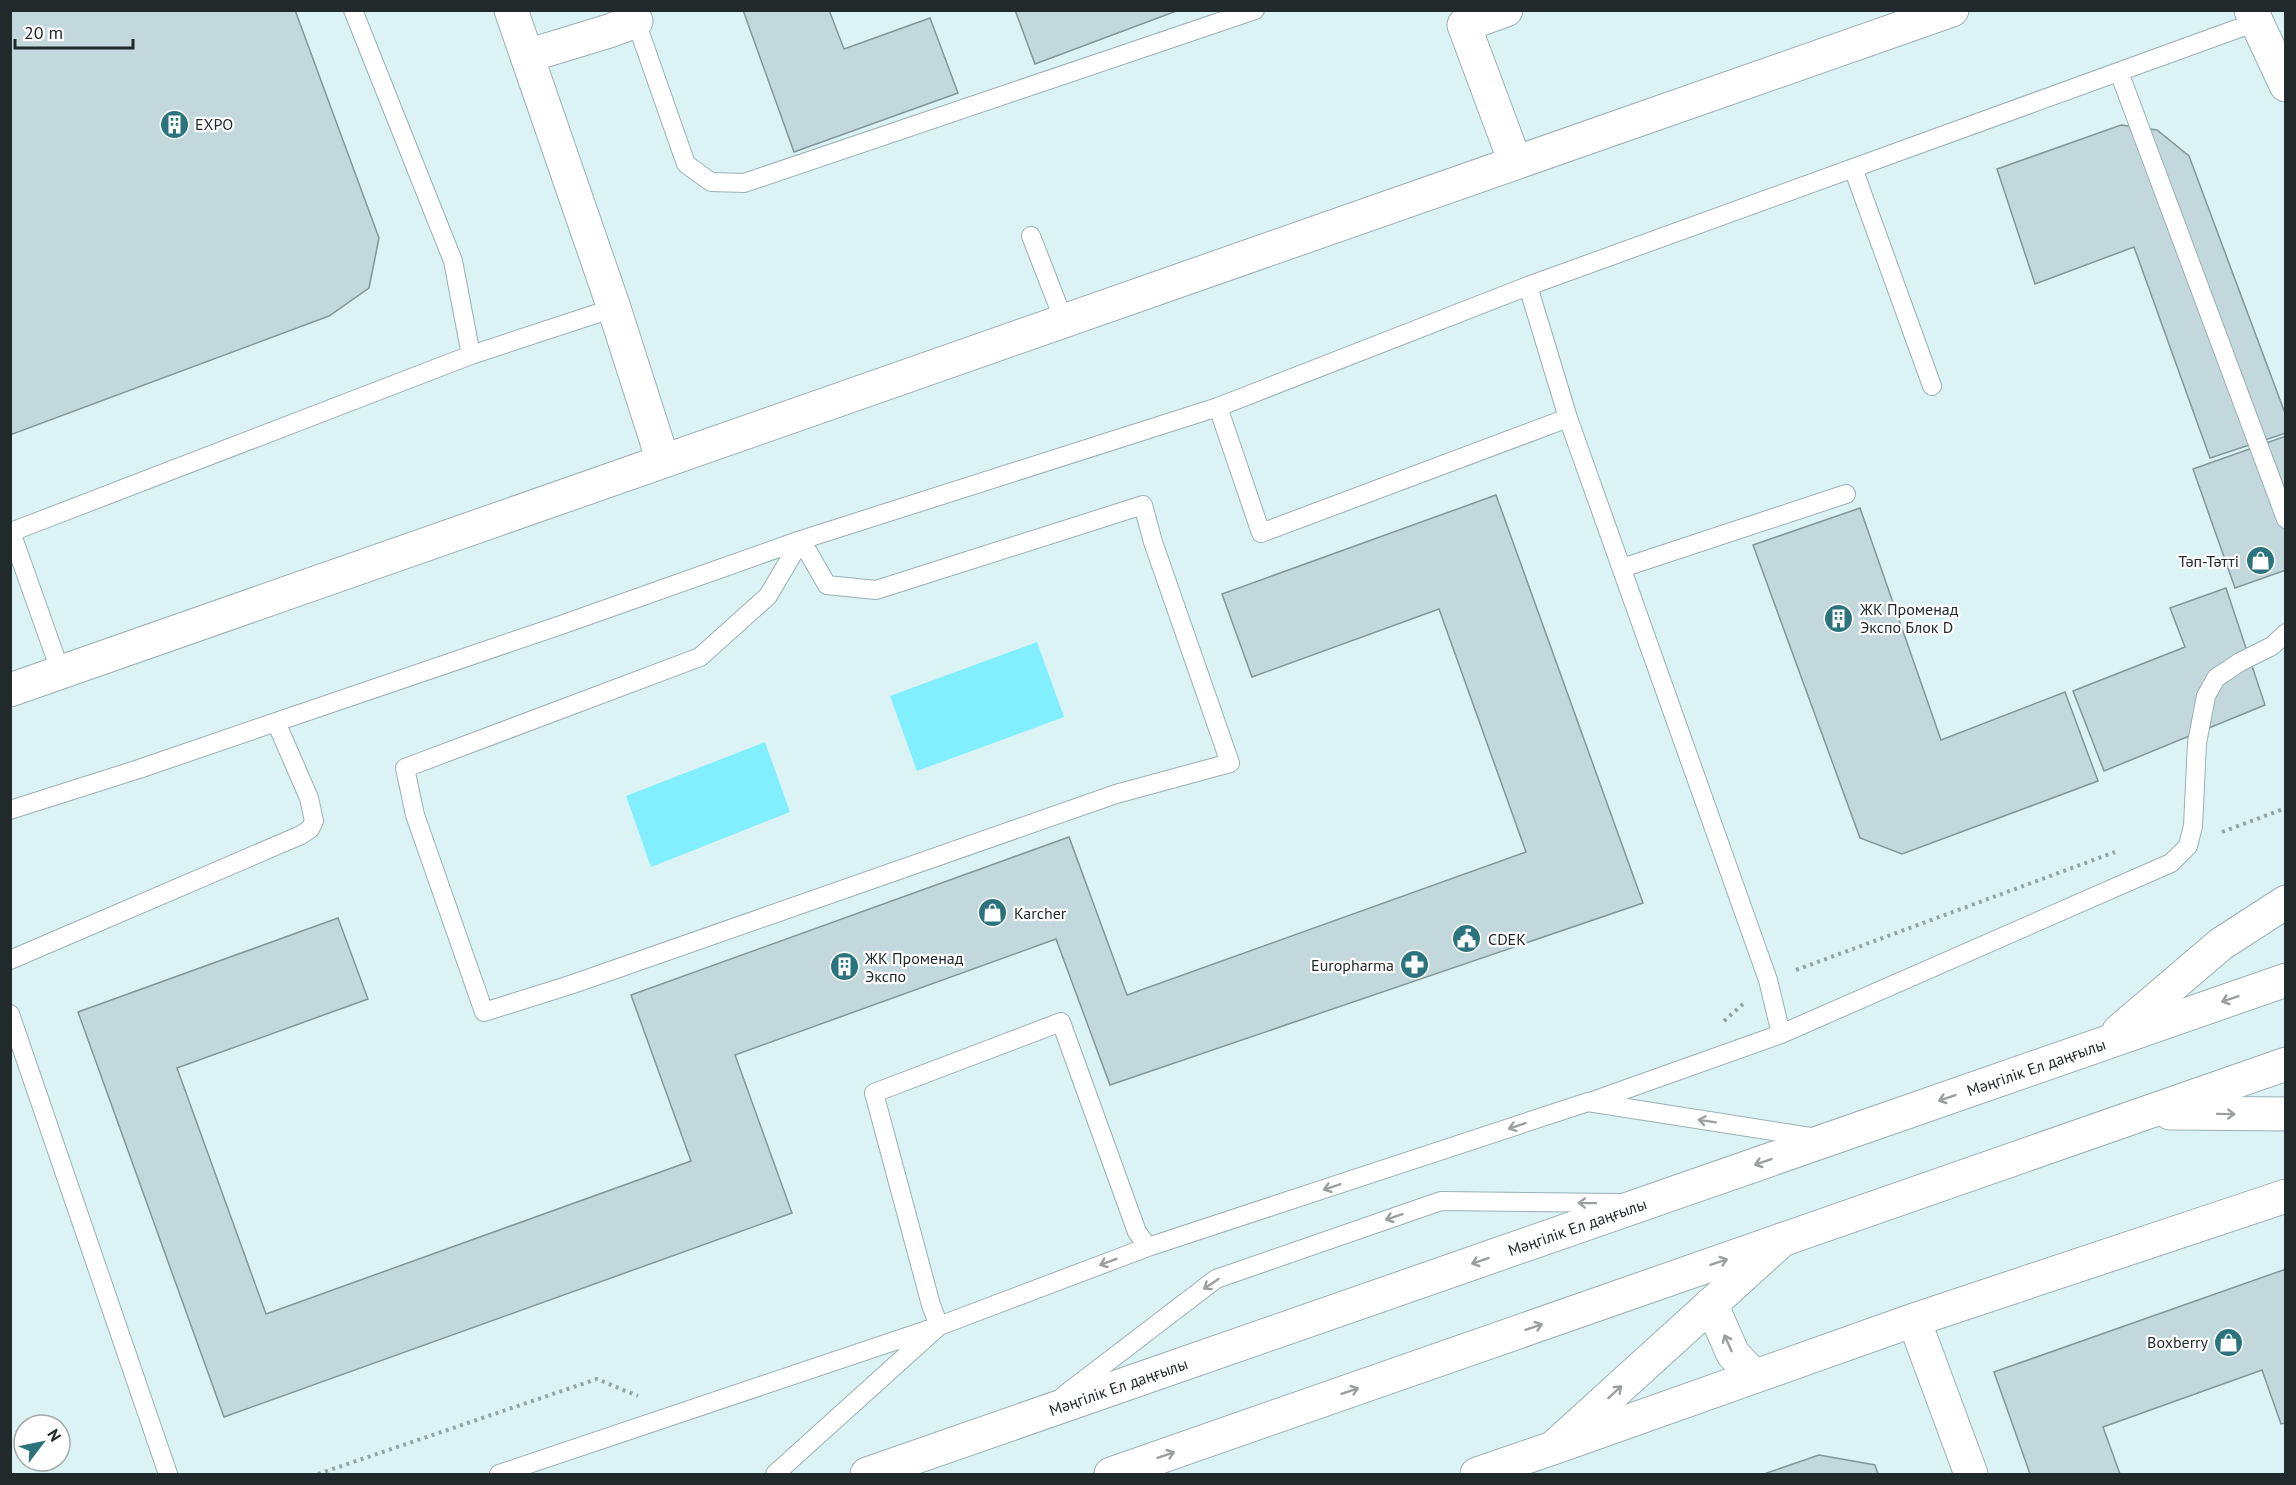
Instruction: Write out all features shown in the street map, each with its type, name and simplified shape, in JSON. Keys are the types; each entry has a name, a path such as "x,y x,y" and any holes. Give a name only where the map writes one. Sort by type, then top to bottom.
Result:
{"street":[{"path":"511,10 614,308 663,461"},
{"path":"1506,10 1455,18 1515,162"},
{"path":"10,690 1515,162 1877,23 1952,10"},
{"path":"527,56 609,31 634,16"},
{"path":"2254,16 2286,85"},
{"path":"2104,1043 2221,944 2286,902"},
{"name":"Мәңгілік Ел даңғылы","path":"867,1474 2286,980"},
{"path":"1111,1474 2286,1064"},
{"path":"2147,1113 2286,1114"},
{"path":"1477,1474 1914,1320 2286,1196"},
{"path":"1553,1448 1782,1240"},
{"path":"1711,1304 1733,1354 1754,1376"},
{"path":"1914,1320 1971,1474"}],"lane":[{"path":"353,10 453,261 471,355"},
{"path":"634,16 686,164 711,182 744,183 1255,10"},
{"path":"10,810 139,769 561,625 801,540 1218,406 1528,286 2119,72 2254,16"},
{"path":"2119,72 2286,519"},
{"path":"1853,168 1932,386"},
{"path":"1031,236 1064,321"},
{"path":"1528,286 1568,418 1768,980 1780,1034"},
{"path":"61,673 11,532 471,355 614,308"},
{"path":"1218,406 1261,533 1568,418"},
{"path":"1622,568 1846,494"},
{"path":"1143,505 1153,542 1230,763 1116,794 573,984 484,1012 415,815 405,768 700,657 768,596 801,540 827,585 876,590 1143,505"},
{"path":"499,1474 939,1326 1148,1247 1588,1102 1780,1034 2171,863 2188,846 2193,826 2197,743 2206,696 2216,678 2240,662 2272,646 2286,633"},
{"path":"10,960 301,835 310,829 314,821 309,798 276,722"},
{"path":"10,1014 168,1474"},
{"path":"939,1326 931,1305 874,1093 1050,1026 1061,1022 1137,1232 1148,1247"},
{"path":"1588,1102 1827,1140"},
{"path":"1040,1414 1216,1279 1441,1201 1645,1203"},
{"path":"775,1474 939,1326"}],"path":[{"path":"2190,836 2204,838 2286,808"},
{"path":"1718,1027 1768,980 2124,848"},
{"path":"318,1474 597,1379 646,1400"}],"shaded area":[{"path":"1037,642 1064,717 917,771 890,696"},
{"path":"765,742 790,812 651,867 626,796"}],"building":[{"name":"EXPO","path":"10,10 295,10 379,238 369,288 329,316 10,435"},
{"path":"743,10 829,10 844,49 930,18 958,93 794,152"},
{"path":"1015,10 1179,10 1035,64"},
{"path":"2121,125 2157,130 2189,156 2286,416 2286,433 2210,458 2134,247 2035,284 1997,169"},
{"path":"2121,125 2157,130 2189,156 2286,416 2286,433 2210,458 2134,247 2035,284 1997,169"},
{"path":"2286,436 2286,570 2235,588 2193,469"},
{"path":"2286,436 2286,570 2235,588 2193,469"},
{"name":"ЖК Променад Экспо","path":"1496,495 1643,903 1110,1085 1056,939 735,1055 792,1213 224,1417 78,1012 338,918 368,999 177,1068 266,1314 691,1161 631,995 1069,837 1127,995 1526,852 1439,609 1252,677 1222,594"},
{"name":"ЖК Променад Экспо Блок D","path":"1860,508 1941,740 2065,692 2098,781 1902,854 1860,838 1753,545"},
{"path":"2226,588 2265,705 2104,771 2073,691 2185,647 2170,608"},
{"path":"2286,1269 2286,1423 2281,1424 2262,1370 2103,1427 2120,1474 2030,1474 1994,1372"},
{"path":"1819,1455 1875,1465 1878,1474 1764,1474"}],"place":[{"name":"EXPO","path":"174,124"},
{"name":"Тәп-Тәтті","path":"2260,561"},
{"name":"ЖК Променад Экспо Блок D","path":"1839,618"},
{"name":"Karcher","path":"993,913"},
{"name":"CDEK","path":"1467,939"},
{"name":"Europharma","path":"1415,965"},
{"name":"ЖК Променад Экспо","path":"844,967"},
{"name":"Boxberry","path":"2229,1342"}]}
